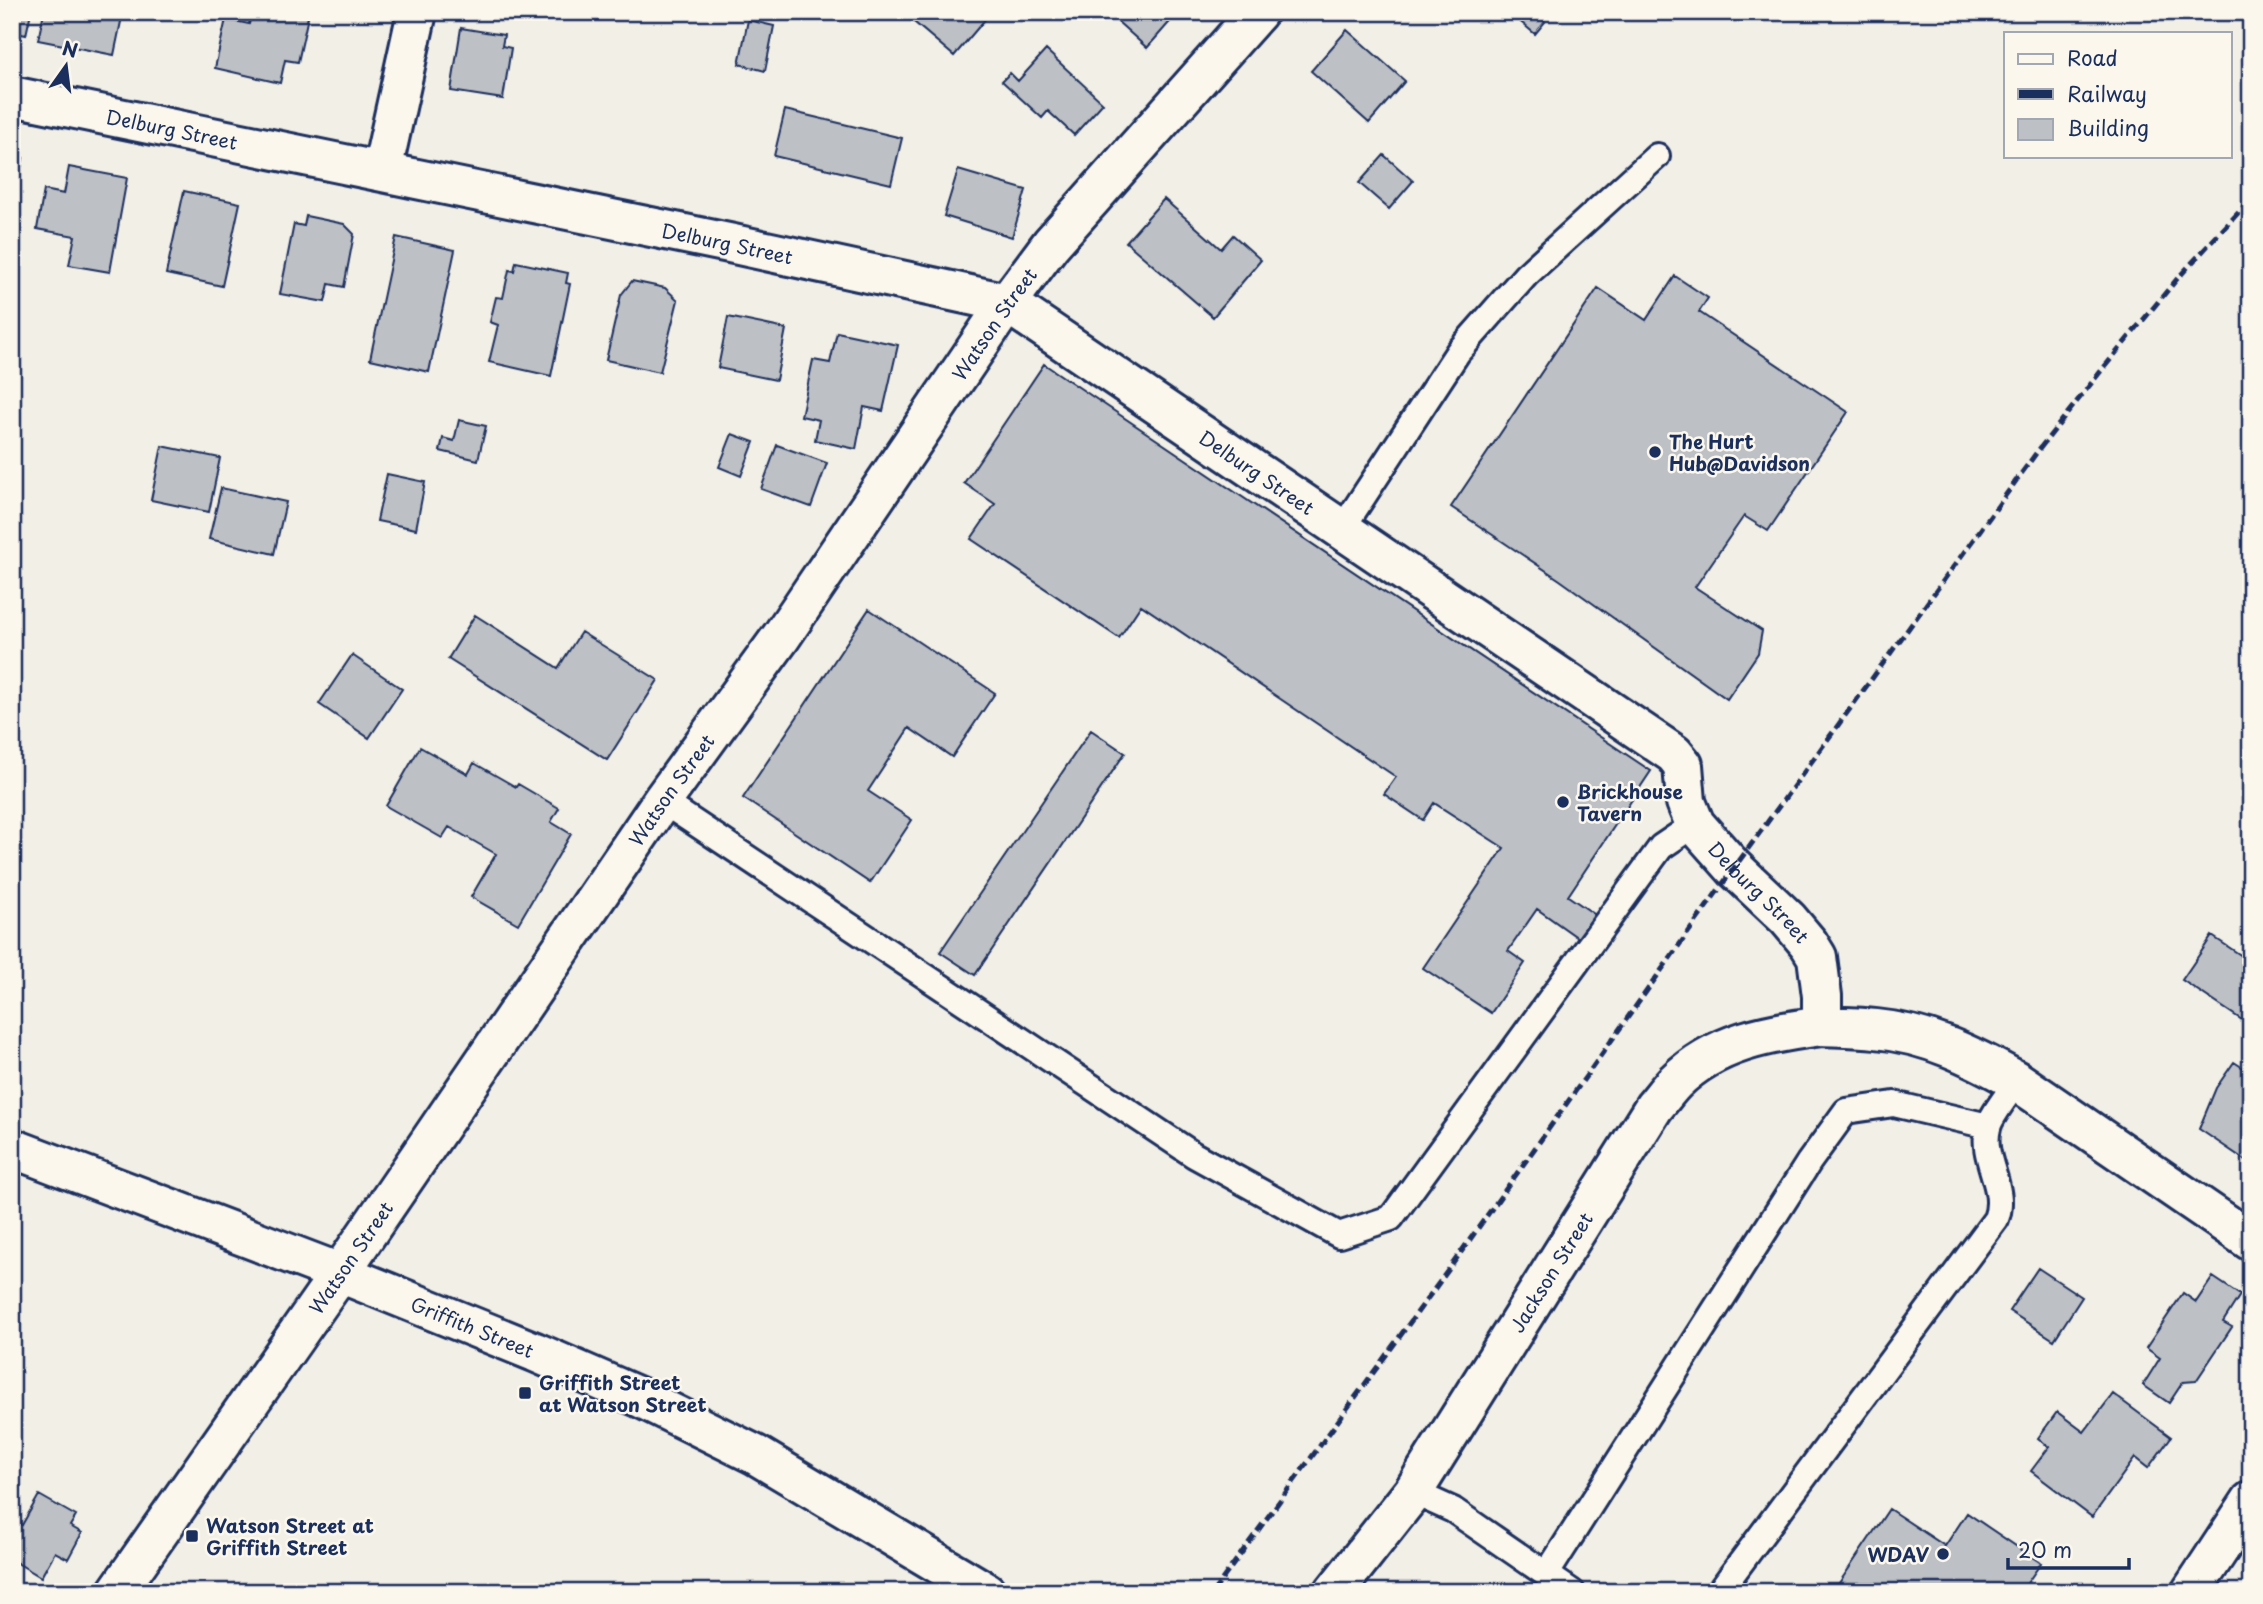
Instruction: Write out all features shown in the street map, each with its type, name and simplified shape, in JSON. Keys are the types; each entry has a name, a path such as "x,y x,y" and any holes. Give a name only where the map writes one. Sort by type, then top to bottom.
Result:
{"street":[{"path":"382,171 417,12"},
{"name":"Watson Street","path":"117,1592 340,1273 662,802 781,637 1007,303 1051,244 1258,12"},
{"name":"Delburg Street","path":"12,96 742,245 1007,303 1674,754 1683,765 1686,802 1695,824 1734,868 1788,919 1817,957 1822,1026"},
{"path":"1822,1026 1877,1029 1928,1040 1963,1052 2017,1081 2251,1241"},
{"name":"Jackson Street","path":"1334,1592 1413,1492 1654,1107 1676,1081 1698,1063 1729,1046 1775,1032 1822,1026"},
{"name":"Griffith Street","path":"12,1148 340,1273 536,1352 682,1418 756,1455 986,1592"},
{"path":"2190,1592 2251,1501"}],"lane":[{"path":"1342,529 1458,352 1526,275 1657,156"},
{"path":"662,802 1194,1154 1339,1235 1391,1218 1661,848 1695,824"},
{"path":"1719,1592 1996,1219 2001,1206 1987,1148 1988,1126 2017,1081"},
{"path":"1546,1575 1809,1162 1846,1111 1894,1104 1988,1126"},
{"path":"1413,1492 1453,1510 1572,1592"}],"path":[{"path":"2248,1592 2251,1587"}],"building":[{"path":"12,12 31,12 26,35 12,32"},
{"path":"44,12 123,12 114,55 38,40"},
{"path":"252,12 309,12 298,62 285,60 280,83 215,68 226,19 249,24"},
{"path":"922,12 984,12 988,16 954,56 914,22"},
{"path":"1107,12 1171,12 1175,16 1147,48"},
{"path":"1523,12 1533,12 1545,22 1535,34 1517,19"},
{"path":"748,20 774,26 765,71 739,64"},
{"path":"461,28 504,35 502,46 511,48 503,99 451,91"},
{"path":"1347,30 1405,81 1369,123 1311,71"},
{"path":"1046,50 1103,103 1074,135 1048,111 1042,118 1002,81 1010,73 1018,81"},
{"path":"785,110 902,138 891,184 774,156"},
{"path":"1384,155 1413,181 1389,209 1359,183"},
{"path":"12,156 23,158 12,212"},
{"path":"69,167 127,178 110,272 69,265 75,236 37,229 44,190 64,194"},
{"path":"958,170 1026,190 1012,237 944,216"},
{"path":"184,191 240,203 222,286 166,274"},
{"path":"1164,199 1221,249 1233,235 1261,260 1213,317 1126,242"},
{"path":"306,216 344,224 354,234 344,287 329,284 325,302 280,294 294,224 304,226"},
{"path":"396,237 455,250 429,372 370,359"},
{"path":"516,262 568,273 566,283 570,284 551,376 489,362 498,325 490,322 496,297 503,298 509,270 514,271"},
{"name":"The Hurt Hub@Davidson","path":"1675,276 1708,298 1699,312 1848,412 1768,531 1744,516 1695,587 1762,631 1758,653 1727,699 1560,580 1451,507 1598,288 1646,320"},
{"path":"632,281 665,288 678,300 660,372 606,360 621,295"},
{"path":"728,317 786,329 776,380 718,368"},
{"path":"837,332 898,345 883,411 864,407 856,449 815,440 819,420 801,416 813,360 830,363"},
{"path":"1044,364 1651,771 1568,896 1597,916 1581,940 1537,909 1508,951 1525,963 1491,1013 1423,968 1504,848 1434,803 1423,820 1384,794 1396,777 1141,605 1119,638 971,539 995,504 964,483"},
{"path":"459,420 486,426 478,460 440,451 443,438 454,441"},
{"path":"732,434 754,442 741,476 719,467"},
{"path":"777,445 827,463 811,507 761,489"},
{"path":"162,446 220,458 209,512 151,500"},
{"path":"387,474 425,482 416,529 377,521"},
{"path":"221,488 286,502 274,554 209,539"},
{"path":"869,609 995,693 952,757 909,728 868,791 912,820 870,883 743,798"},
{"path":"475,615 558,668 581,632 658,680 607,760 448,659"},
{"path":"352,655 402,689 369,738 319,704"},
{"path":"1091,730 1125,753 975,975 940,952"},
{"path":"420,747 468,774 474,763 559,808 551,822 571,834 518,924 471,897 496,854 449,827 442,838 386,806"},
{"path":"2212,936 2251,962 2251,1026 2182,980"},
{"path":"2234,1062 2251,1073 2251,1164 2199,1129 2216,1088"},
{"path":"2038,1268 2082,1297 2054,1340 2009,1311"},
{"path":"2213,1277 2240,1295 2223,1322 2232,1327 2196,1381 2183,1382 2169,1403 2143,1385 2160,1358 2146,1348 2183,1293 2196,1302"},
{"path":"2113,1394 2171,1437 2148,1468 2135,1458 2092,1517 2031,1471 2049,1447 2038,1438 2057,1412 2084,1432"},
{"path":"39,1495 76,1516 70,1526 82,1533 68,1559 55,1552 41,1577 12,1560 12,1519 22,1525"},
{"name":"WDAV","path":"1889,1509 1945,1546 1967,1513 2041,1563 2021,1592 1833,1592"}],"railway":[{"path":"1213,1592 2037,452 2177,279 2251,199"}],"place":[{"name":"The Hurt Hub@Davidson","path":"1655,452"},
{"name":"Brickhouse Tavern","path":"1563,802"},
{"name":"Griffith Street at Watson Street","path":"525,1393"},
{"name":"Watson Street at Griffith Street","path":"192,1536"},
{"name":"WDAV","path":"1943,1554"}]}
